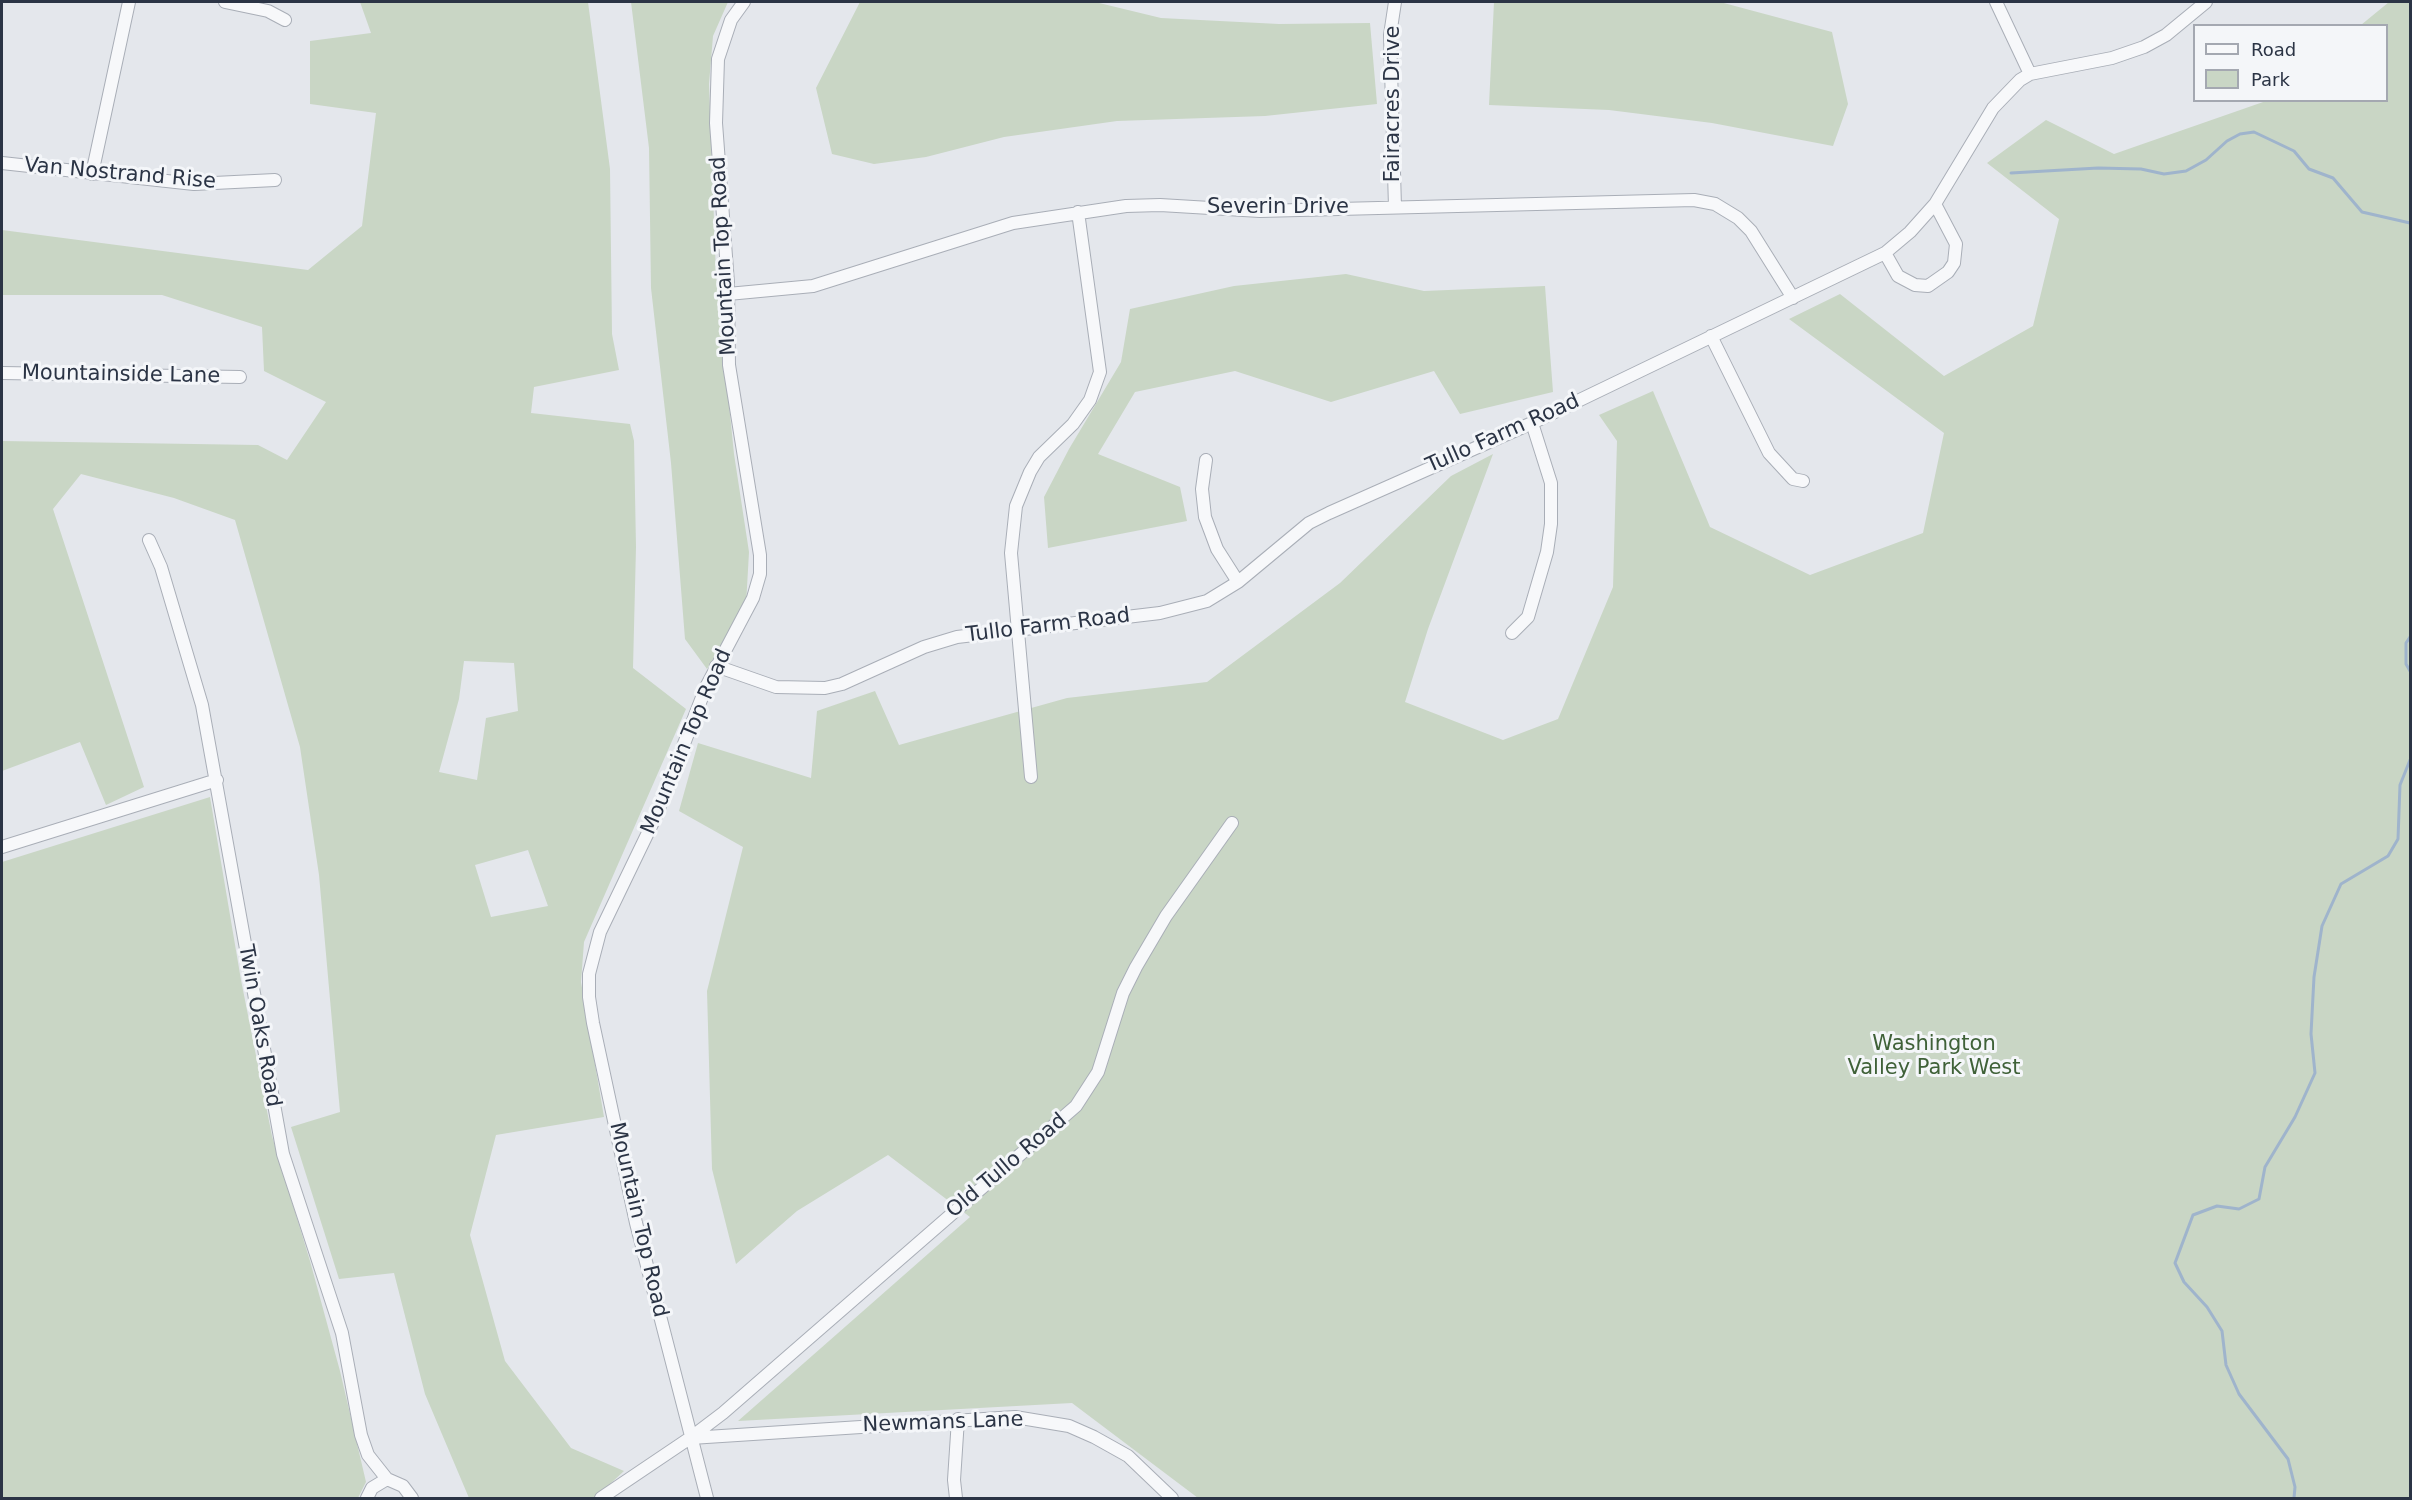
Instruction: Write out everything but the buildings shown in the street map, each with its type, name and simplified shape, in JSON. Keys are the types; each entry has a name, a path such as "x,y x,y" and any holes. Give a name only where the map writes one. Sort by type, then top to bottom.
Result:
{"street":[{"path":"92,174 129,2"},
{"path":"225,2 268,11 285,20"},
{"name":"Mountain Top Road","path":"707,1498 636,1223 593,1023 589,974 600,932 656,816 716,666 753,598 760,574 760,555 729,365 728,294 716,123 718,59 731,20 744,2"},
{"name":"Fairacres Drive","path":"1395,2 1390,35 1395,207"},
{"path":"1996,2 2030,74"},
{"name":"Tullo Farm Road","path":"716,666 776,687 825,688 849,681 924,647 946,640 1190,607 1221,595 1309,523 1532,423 1885,253 1910,232 1935,204 1993,108 2006,93 2030,74 2112,58 2144,47 2166,35 2206,2"},
{"name":"Van Nostrand Rise","path":"2,163 194,184 275,180"},
{"name":"Severin Drive","path":"728,294 813,286 1013,223 1078,212 1149,205 1260,211 1694,200 1715,204 1738,218 1751,231 1792,298"},
{"path":"1885,253 1898,276 1915,285 1928,286 1948,272 1954,263 1956,244 1935,204"},
{"path":"1031,777 1020,629 1011,553 1016,506 1039,457 1073,424 1090,400 1100,372 1078,212"},
{"path":"1711,336 1769,453 1793,479 1803,482"},
{"name":"Mountainside Lane","path":"2,374 240,377"},
{"path":"1512,633 1528,617 1547,552 1551,524 1551,483 1532,423"},
{"path":"1206,460 1202,489 1205,517 1217,549 1238,582"},
{"name":"Twin Oaks Road","path":"149,540 161,567 173,615 192,664 217,780 283,1154 342,1333 361,1435 368,1455 387,1479 403,1486 412,1498"},
{"path":"2,847 217,780"},
{"name":"Old Tullo Road","path":"601,1498 690,1438 1076,1106 1098,1072 1123,993 1136,967 1166,916 1232,823"},
{"name":"Newmans Lane","path":"690,1438 1015,1417 1069,1426 1094,1437 1128,1456 1172,1498"},
{"path":"956,1498 954,1480 958,1419"},
{"path":"367,1498 372,1488 387,1479"}],"green space":[{"path":"360,2 588,2 610,169 612,334 619,370 534,387 531,413 630,424 634,441 636,547 633,668 686,709 584,942 581,982 604,1117 496,1135 470,1235 505,1361 571,1448 624,1471 595,1498 469,1498 425,1394 394,1273 339,1279 291,1127 340,1112 319,875 300,747 235,520 174,498 81,474 53,509 144,787 106,805 80,742 2,771 2,441 258,445 287,460 326,402 264,371 262,327 162,295 2,295 2,230 308,270 362,226 376,113 310,104 310,41 371,33","holes":["464,661 514,663 518,711 486,718 477,780 439,772 459,699","528,850 548,906 491,917 475,865"]},
{"path":"631,2 728,2 713,36 709,84 716,275 734,454 749,552 746,605 707,669 685,639 671,463 651,288 649,148"},
{"path":"860,2 1095,2 1161,18 1279,24 1370,23 1377,104 1265,116 1117,121 1004,137 926,157 874,164 832,154 816,88"},
{"path":"1494,2 1720,2 1832,32 1848,104 1833,146 1712,123 1609,110 1489,105"},
{"name":"Washington Valley Park West","path":"2389,2 2410,2 2410,1498 1198,1498 1072,1403 738,1421 970,1217 888,1155 797,1211 736,1264 712,1169 707,991 743,847 679,811 698,743 811,778 817,711 875,691 899,745 1067,698 1207,682 1340,583 1451,476 1493,454 1428,629 1405,702 1503,740 1558,719 1613,587 1617,441 1599,415 1653,391 1710,527 1810,575 1923,533 1944,433 1789,319 1840,294 1944,376 2033,326 2059,219 1987,163 2046,120 2114,154 2263,102 2388,102 2388,24 2362,24"},
{"path":"1346,274 1424,291 1545,286 1553,392 1460,414 1434,371 1331,402 1235,371 1135,392 1098,454 1180,487 1187,521 1048,548 1044,497 1069,449 1121,362 1130,309 1234,286"},
{"path":"210,797 241,980 272,1136 340,1371 366,1482 358,1498 2,1498 2,862"}],"waterway":[{"path":"2011,173 2098,168 2141,169 2164,174 2186,171 2206,160 2227,141 2240,134 2254,132 2294,151 2309,169 2333,178 2362,212 2410,223"},
{"path":"2410,637 2406,643 2406,664 2410,671"},
{"path":"2294,1498 2295,1487 2288,1459 2239,1394 2226,1365 2222,1331 2207,1307 2184,1282 2175,1263 2193,1215 2217,1206 2239,1209 2259,1199 2265,1167 2295,1117 2315,1073 2311,1034 2314,977 2322,926 2341,884 2388,856 2398,839 2400,785 2410,760"}]}
